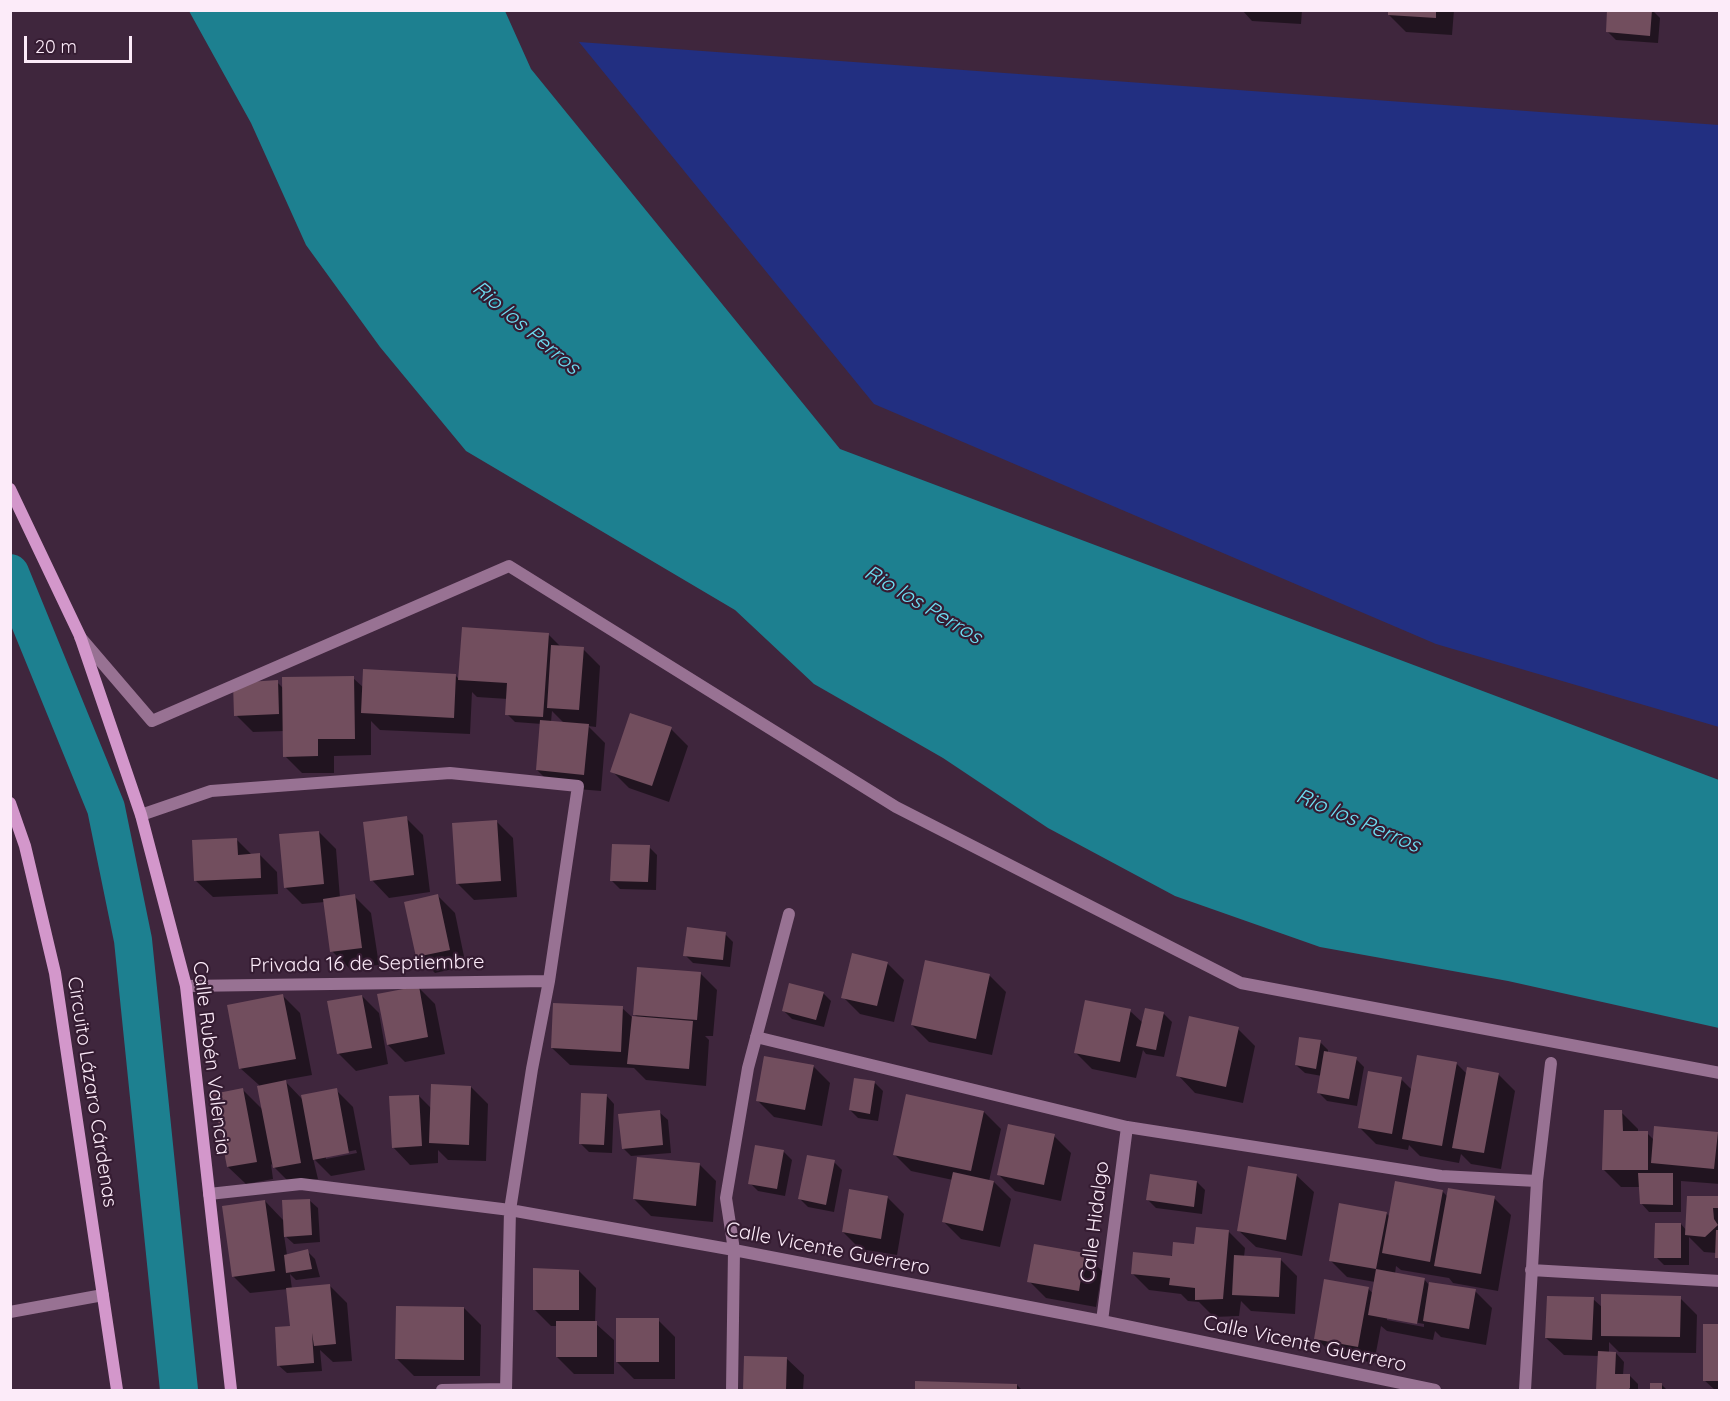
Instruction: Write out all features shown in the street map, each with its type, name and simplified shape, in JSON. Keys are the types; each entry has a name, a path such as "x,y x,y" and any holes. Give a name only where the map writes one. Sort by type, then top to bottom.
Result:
{"street":[{"path":"10,489 80,636 152,721 509,566 896,807 1241,983 1719,1073"},
{"name":"Calle Rubén Valencia","path":"80,636 141,815 186,986 231,1390"},
{"path":"141,815 211,791 450,773 578,786 549,981 532,1069 510,1210 506,1390 442,1390"},
{"name":"Circuito Lázaro Cárdenas","path":"10,803 25,846 55,973 117,1390"},
{"path":"732,1390 734,1250 726,1198 748,1068 789,914"},
{"name":"Privada 16 de Septiembre","path":"186,986 549,981"},
{"path":"756,1037 1127,1127 1441,1176 1537,1181"},
{"path":"1526,1390 1537,1181 1551,1063"},
{"name":"Calle Hidalgo","path":"1102,1321 1127,1127"},
{"name":"Calle Vicente Guerrero","path":"209,1194 301,1184 510,1210 734,1250 1102,1321 1435,1390"},
{"path":"1531,1270 1719,1281"},
{"path":"10,1312 103,1295"}],"shaded area":[{"path":"579,42 1719,125 1719,727 1436,644 874,404"}],"water":[{"name":"Rio los Perros","path":"189,11 505,11 531,69 840,449 1719,780 1719,1028 1508,981 1320,947 1175,896 1048,828 943,758 814,684 735,610 466,451 380,347 306,245 251,123"}],"building":[{"path":"1388,10 1436,10 1436,18 1388,15"},
{"path":"1607,10 1652,10 1650,36 1606,32"},
{"path":"462,627 549,633 543,717 505,715 507,683 458,680"},
{"path":"551,645 584,647 579,710 547,708"},
{"path":"363,669 456,674 454,718 361,713"},
{"path":"354,676 355,739 318,739 318,756 283,757 282,677"},
{"path":"278,680 279,714 234,716 233,683"},
{"path":"630,713 672,727 652,786 610,772"},
{"path":"540,720 589,724 584,775 536,770"},
{"path":"407,816 414,875 370,881 363,822"},
{"path":"497,820 501,881 456,884 452,823"},
{"path":"319,831 324,884 284,888 279,834"},
{"path":"237,838 238,855 260,853 261,878 194,881 192,840"},
{"path":"612,844 650,845 648,882 610,881"},
{"path":"355,894 362,948 330,952 323,899"},
{"path":"438,894 450,950 416,957 404,902"},
{"path":"687,927 726,932 723,960 683,956"},
{"path":"852,953 888,962 877,1006 841,998"},
{"path":"925,960 990,974 976,1039 911,1025"},
{"path":"637,967 701,972 697,1020 633,1015"},
{"path":"789,983 824,992 816,1020 782,1011"},
{"path":"419,986 428,1037 387,1045 377,994"},
{"path":"283,994 296,1059 239,1069 227,1005"},
{"path":"362,995 372,1048 337,1054 327,1001"},
{"path":"1085,1000 1131,1009 1120,1062 1074,1053"},
{"path":"553,1003 623,1006 621,1052 551,1048"},
{"path":"1145,1008 1164,1012 1156,1050 1136,1046"},
{"path":"632,1016 693,1021 689,1069 627,1064"},
{"path":"1189,1016 1239,1027 1226,1087 1176,1076"},
{"path":"1299,1037 1321,1040 1316,1069 1295,1065"},
{"path":"1324,1051 1357,1057 1349,1099 1317,1093"},
{"path":"1417,1055 1457,1062 1442,1146 1402,1139"},
{"path":"764,1056 814,1065 805,1110 756,1101"},
{"path":"1467,1067 1499,1073 1484,1153 1452,1148"},
{"path":"1368,1071 1402,1077 1392,1134 1358,1128"},
{"path":"854,1078 875,1081 870,1114 849,1110"},
{"path":"286,1080 301,1163 273,1168 257,1086"},
{"path":"431,1084 471,1086 469,1145 429,1143"},
{"path":"243,1088 257,1162 227,1167 213,1094"},
{"path":"337,1088 349,1153 313,1160 301,1095"},
{"path":"581,1093 607,1094 604,1145 579,1144"},
{"path":"906,1094 984,1111 971,1171 893,1155"},
{"path":"419,1095 422,1146 392,1148 389,1096"},
{"path":"660,1110 663,1145 622,1149 618,1114"},
{"path":"1604,1110 1622,1110 1623,1131 1648,1131 1648,1170 1602,1170"},
{"path":"1008,1124 1055,1134 1044,1185 997,1175"},
{"path":"1654,1126 1718,1132 1714,1169 1651,1163"},
{"path":"755,1145 784,1150 777,1189 748,1184"},
{"path":"807,1155 835,1160 826,1205 798,1199"},
{"path":"637,1157 700,1163 696,1206 633,1199"},
{"path":"1248,1166 1297,1174 1286,1240 1237,1231"},
{"path":"953,1172 994,1181 983,1231 942,1222"},
{"path":"1638,1173 1673,1173 1673,1205 1640,1204"},
{"path":"1150,1174 1197,1181 1194,1207 1146,1200"},
{"path":"1395,1181 1443,1190 1430,1262 1382,1253"},
{"path":"1448,1188 1495,1196 1481,1274 1434,1266"},
{"path":"849,1189 888,1196 881,1239 842,1232"},
{"path":"1687,1196 1720,1196 1720,1208 1713,1208 1714,1219 1718,1225 1705,1237 1685,1235"},
{"path":"310,1199 312,1235 284,1237 282,1200"},
{"path":"265,1200 275,1271 232,1277 222,1206"},
{"path":"1339,1203 1387,1212 1376,1269 1329,1261"},
{"path":"1655,1223 1681,1223 1681,1258 1654,1258"},
{"path":"1196,1227 1229,1230 1223,1299 1195,1300 1195,1288 1169,1285 1170,1278 1131,1274 1133,1252 1172,1256 1173,1242 1194,1244"},
{"path":"1716,1230 1720,1230 1720,1258 1715,1258"},
{"path":"1034,1244 1085,1253 1079,1291 1027,1282"},
{"path":"308,1249 312,1269 286,1273 284,1255"},
{"path":"1234,1255 1281,1258 1279,1297 1232,1295"},
{"path":"533,1268 579,1270 579,1310 533,1310"},
{"path":"1376,1269 1425,1278 1417,1324 1368,1315"},
{"path":"1324,1279 1369,1287 1358,1347 1314,1339"},
{"path":"1429,1282 1476,1289 1469,1329 1423,1321"},
{"path":"330,1284 336,1344 314,1346 312,1333 314,1363 277,1366 275,1327 290,1326 286,1288"},
{"path":"1601,1294 1681,1296 1680,1337 1601,1336"},
{"path":"1547,1296 1594,1297 1592,1340 1545,1338"},
{"path":"396,1306 464,1307 464,1360 395,1359"},
{"path":"616,1318 659,1318 659,1362 616,1362"},
{"path":"556,1321 597,1321 597,1357 556,1357"},
{"path":"1703,1324 1720,1324 1720,1381 1703,1381"},
{"path":"1598,1351 1616,1352 1615,1374 1630,1374 1628,1390 1596,1390"},
{"path":"744,1356 787,1357 786,1390 743,1390"},
{"path":"915,1381 1017,1384 1017,1390 915,1390"},
{"path":"1650,1383 1662,1383 1662,1390 1650,1390"}],"waterway":[{"path":"10,573 106,808 133,940 179,1390"}]}
